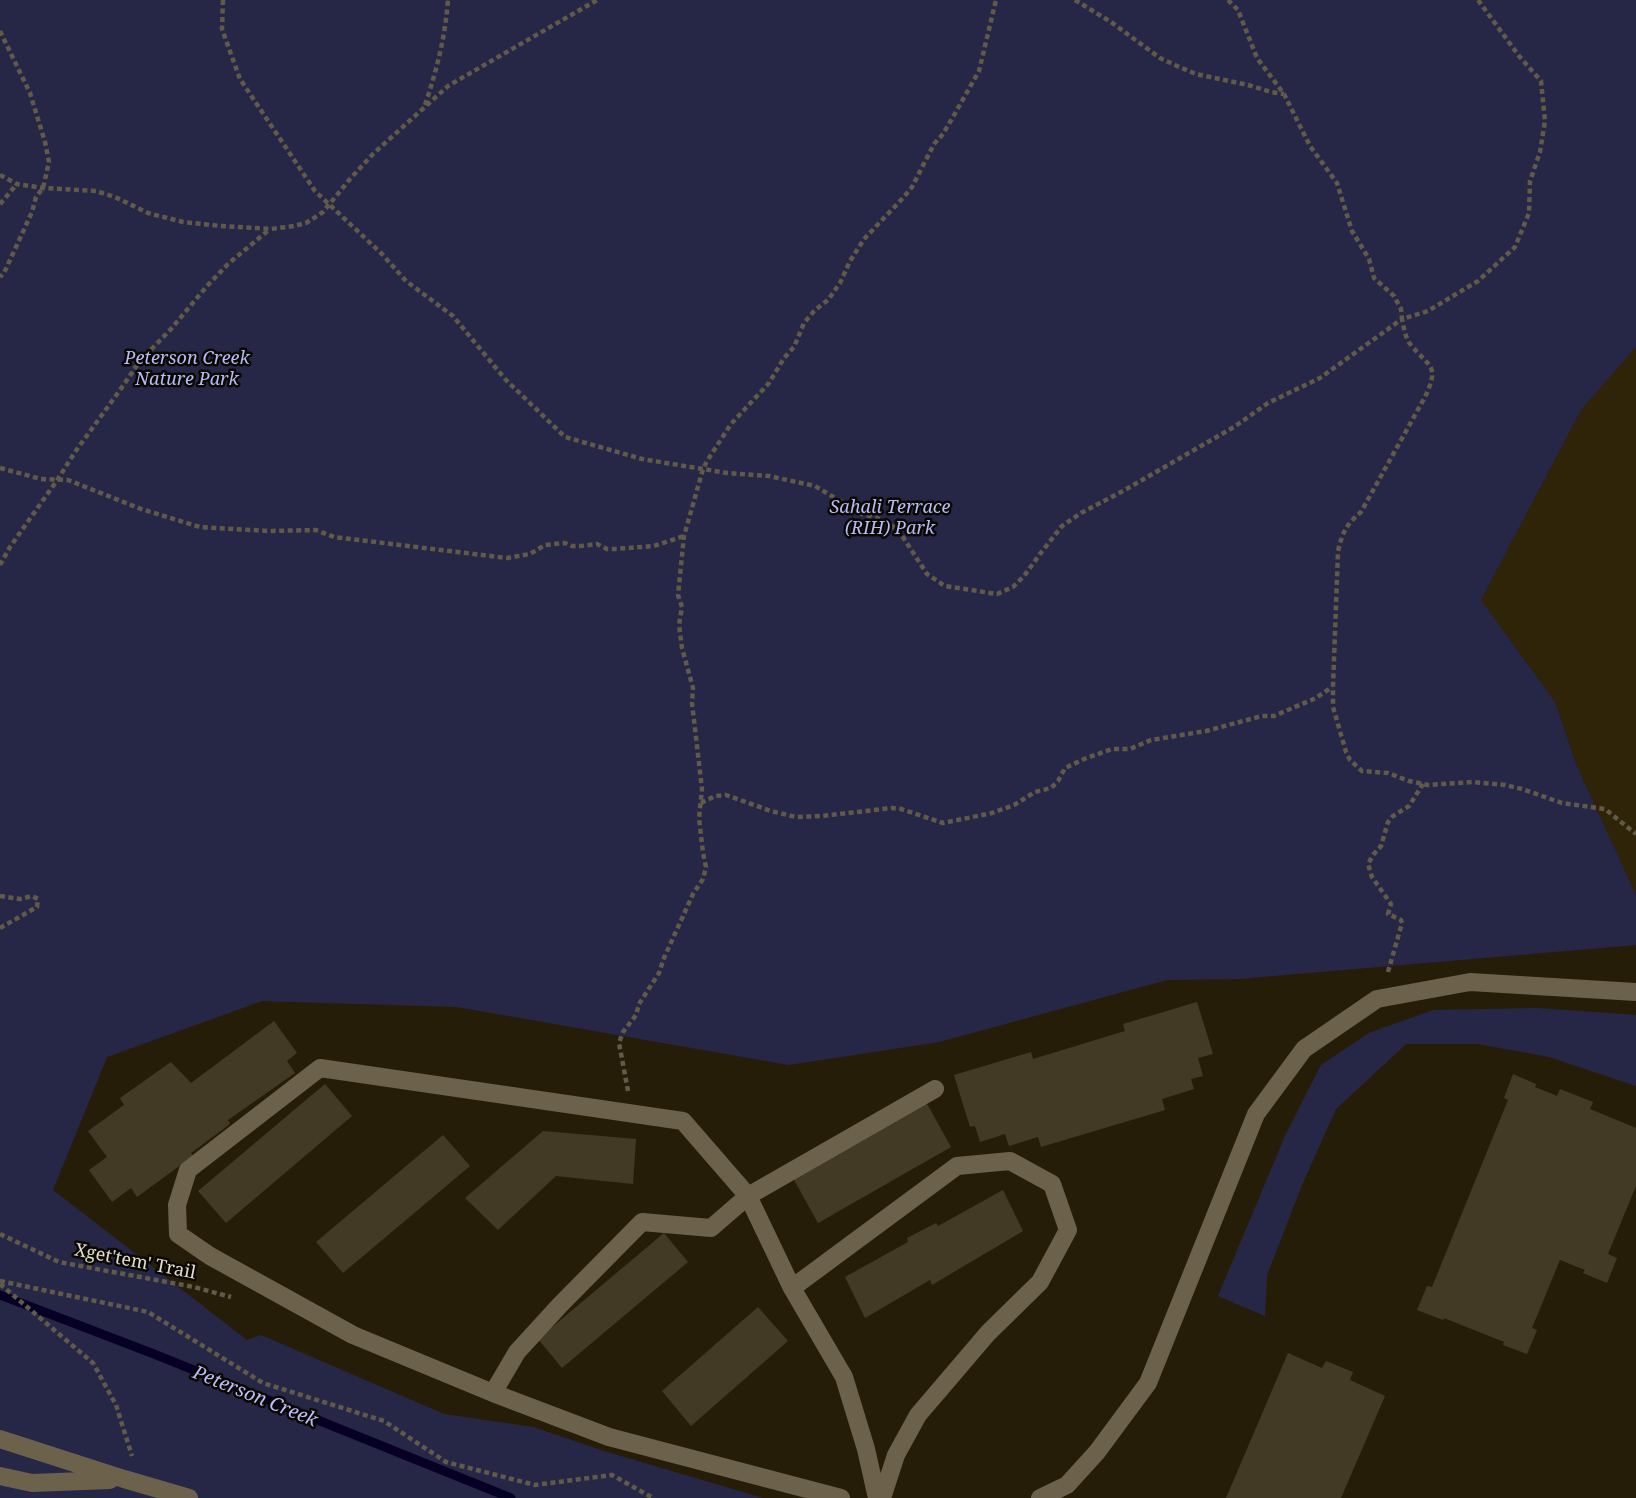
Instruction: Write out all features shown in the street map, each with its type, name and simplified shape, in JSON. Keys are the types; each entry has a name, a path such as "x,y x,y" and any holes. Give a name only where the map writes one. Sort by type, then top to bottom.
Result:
{"lane":[{"path":"1040,1498 1067,1485 1097,1452 1148,1383 1256,1114 1304,1049 1377,999 1470,982 1636,992"},
{"path":"841,1498 609,1437 493,1394 353,1335 210,1256 178,1234 177,1205 188,1170 320,1068 683,1121 748,1196 792,1288 844,1377 880,1498"},
{"path":"493,1394 517,1352 642,1222 712,1228 748,1196 936,1089"},
{"path":"792,1288 957,1166 1010,1161 1052,1184 1068,1230 1040,1282 988,1333 918,1415 896,1455 880,1498"},
{"path":"0,1439 189,1498"},
{"path":"0,1476 32,1483 132,1481"}],"path":[{"path":"223,0 222,29 240,79 315,191 382,254 406,281 453,316 505,379 565,437 642,459 769,476 816,486 862,514 883,520 899,531 927,574 945,586 997,594 1013,587 1062,526 1081,513 1234,427 1268,403 1320,377 1402,319 1428,311 1478,281 1515,247 1529,213 1530,181 1540,152 1545,121 1541,80 1478,0"},
{"path":"424,108 438,66 447,0"},
{"path":"0,175 17,184 96,191 148,213 183,222 271,229 306,223 323,212 373,154 448,86 597,0"},
{"path":"633,1114 619,1044 623,1032 636,1015 639,1004 659,973 693,894 704,879 706,867 699,818 702,789 692,703 693,688 682,648 679,625 682,607 678,595 684,536 704,469 731,424 769,383 794,347 804,323 828,300 840,283 864,239 912,187 934,144 979,71 996,0"},
{"path":"1075,0 1111,22 1160,58 1177,66 1196,74 1284,94"},
{"path":"1228,0 1238,10 1257,58 1284,94 1310,146 1336,183 1352,231 1368,259 1374,278 1394,296 1401,309 1405,333 1410,344 1426,359 1431,368 1430,386 1425,397 1361,512 1342,532 1336,569 1332,687 1334,707 1346,752 1362,771 1388,773 1429,785 1473,782 1514,787 1562,803 1605,809 1636,834"},
{"path":"0,31 30,93 48,162 43,188 36,197 19,241 0,277"},
{"path":"0,204 17,184"},
{"path":"0,565 75,452 140,361 207,286 271,229"},
{"path":"0,468 41,478 68,480 141,509 200,527 269,531 316,530 334,537 507,558 530,554 545,545 597,544 607,549 615,549 654,546 684,536"},
{"path":"701,803 715,796 726,795 796,817 892,808 943,822 954,822 992,813 1014,805 1035,792 1051,788 1065,768 1112,749 1130,749 1151,740 1206,731 1262,716 1274,716 1317,698 1332,687"},
{"path":"1384,998 1388,970 1402,923 1388,914 1391,904 1372,877 1368,864 1381,846 1388,822 1409,806 1423,784"},
{"path":"0,897 20,899 32,896 38,899 37,907 0,928"},
{"name":"Xget'tem' Trail","path":"0,1234 59,1262 194,1287 230,1297 270,1290"},
{"path":"0,1283 93,1363 116,1405 132,1481"},
{"path":"0,1283 148,1311 263,1383 384,1421 446,1462 535,1485 612,1475 653,1498"}],"shaded area":[{"path":"1636,347 1636,895 1576,764 1555,702 1481,600 1581,410"}],"green space":[{"name":"Sahali Terrace (RIH) Park","path":"0,0 1636,0 1636,347 1581,410 1481,600 1555,702 1576,764 1636,895 1636,945 1238,979 1167,980 939,1042 789,1065 457,1007 262,1001 107,1057 53,1190 247,1340 261,1335 444,1414 533,1427 763,1498 0,1498"},
{"path":"1537,1008 1636,1015 1636,1086 1549,1057 1478,1044 1406,1044 1336,1109 1302,1185 1267,1275 1265,1316 1218,1296 1285,1136 1321,1065 1369,1033 1433,1010"}],"building":[{"path":"1197,1002 1213,1054 1198,1058 1203,1076 1191,1079 1194,1089 1162,1099 1165,1110 1041,1147 1038,1137 1009,1146 1005,1134 980,1142 975,1126 970,1127 954,1075 1031,1052 1033,1059 1125,1031 1123,1024"},
{"path":"274,1021 297,1053 287,1061 295,1073 228,1120 230,1124 191,1153 193,1156 137,1197 131,1188 112,1202 89,1170 107,1157 88,1131 124,1105 120,1098 171,1062 191,1083"},
{"path":"1513,1074 1557,1096 1560,1089 1593,1102 1590,1109 1636,1128 1636,1186 1608,1254 1617,1258 1607,1283 1560,1260 1532,1328 1537,1330 1527,1354 1444,1318 1443,1320 1417,1310 1427,1286 1432,1287 1508,1100 1504,1098"},
{"path":"325,1084 352,1116 226,1223 198,1191"},
{"path":"926,1102 951,1147 818,1223 793,1178"},
{"path":"543,1131 636,1139 633,1184 556,1176 498,1230 465,1198"},
{"path":"443,1135 470,1166 343,1273 316,1242"},
{"path":"1003,1190 1023,1231 932,1285 930,1280 865,1318 845,1277 908,1242 907,1238 936,1223 938,1226"},
{"path":"664,1233 688,1262 562,1368 538,1339"},
{"path":"758,1307 788,1341 691,1426 662,1391"},
{"path":"1288,1353 1322,1368 1326,1361 1353,1372 1350,1380 1385,1396 1341,1498 1226,1498"}],"waterway":[{"name":"Peterson Creek","path":"0,1295 511,1498"}],"park label":[{"name":"Peterson Creek Nature Park","path":"187,369"}]}
